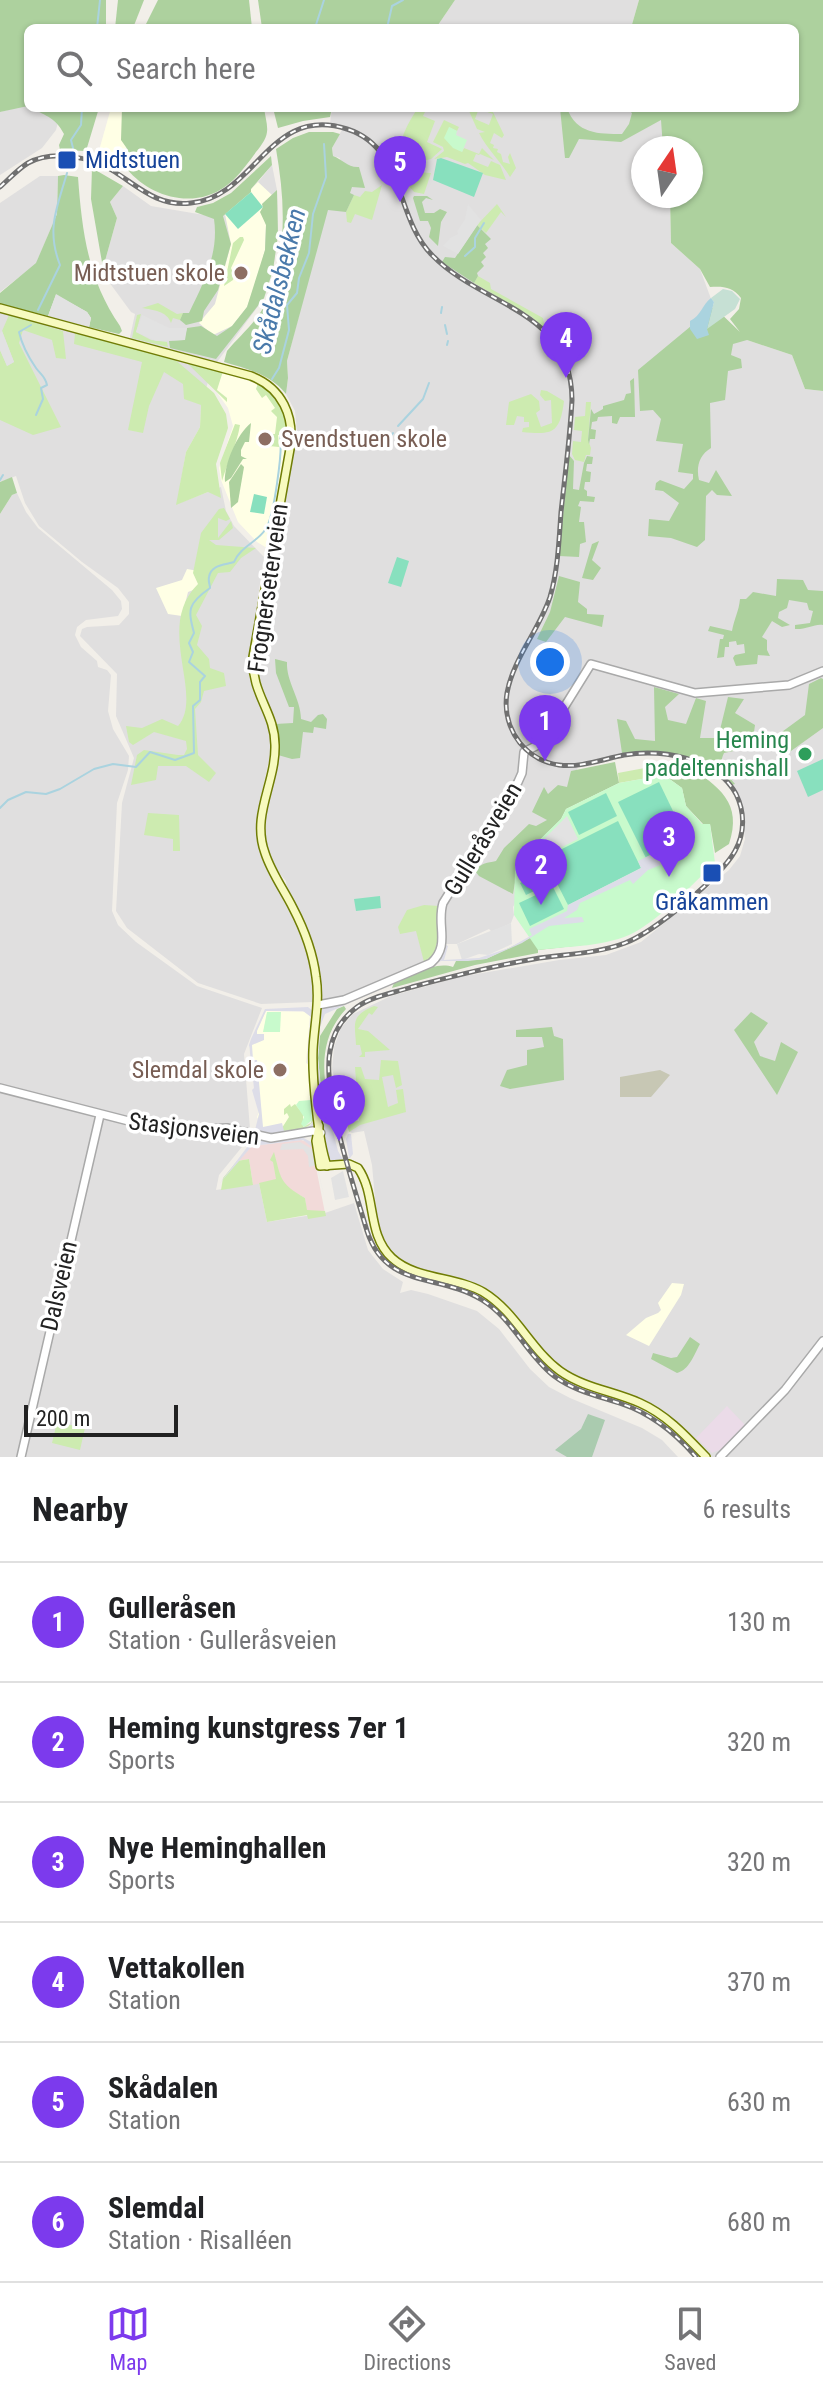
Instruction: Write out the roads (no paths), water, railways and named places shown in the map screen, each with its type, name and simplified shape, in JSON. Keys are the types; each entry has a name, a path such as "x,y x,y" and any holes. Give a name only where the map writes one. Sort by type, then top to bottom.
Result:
{"main road":[{"name":"Frognerseterveien","path":"0,308 257,378 278,394 288,413 292,430 252,671 275,741 261,815 261,839 267,859 305,935 316,972 318,1005 313,1058 318,1131 324,1166 355,1165 363,1175 377,1236 392,1258 410,1269 457,1281 482,1292 505,1308 556,1368 579,1382 633,1400 657,1412 706,1457"}],"street":[{"name":"Gulleråsveien","path":"318,1005 344,1000 431,963 439,954 443,941 443,903 518,782 523,769 522,755 528,748 542,743 591,664 695,693 789,685 823,671"},
{"name":"Stasjonsveien","path":"0,1088 152,1127 189,1130 227,1128 271,1138 318,1131"},
{"name":"Dalsveien","path":"21,1457 100,1115"},
{"path":"720,1457 785,1390 823,1341"}],"water":[{"path":"711,298 714,302 707,329 709,335 697,339 690,329 690,321"}],"waterway":[{"path":"97,24 100,0"},
{"name":"Skådalsbekken","path":"316,24 324,0"},
{"path":"388,24 392,6 403,0"},
{"path":"73,148 71,140 81,125 82,112"},
{"name":"Skådalsbekken","path":"272,379 279,368 289,330 287,305 297,293 309,253 313,214 326,177 324,144"},
{"path":"38,310 60,265 53,229 67,173"},
{"path":"465,256 475,247 475,238 484,223"},
{"path":"441,313 442,307"},
{"path":"31,325 19,332 28,356 47,385 41,388 43,399 36,415"},
{"path":"445,325 447,334"},
{"path":"447,345 448,341"},
{"path":"398,426 423,399 429,383"},
{"path":"389,439 393,433"},
{"name":"Skådalsbekken","path":"0,808 8,800 26,792 46,794 60,789 94,769 113,764 136,767 150,752 175,760 194,753 193,706 200,700 200,682 205,676 189,662 193,652 189,643 194,633 191,608 210,588 210,573 219,566 234,562 240,552 265,530 277,484 280,435"},
{"path":"0,480 3,475"}],"railway":[{"path":"0,187 24,165 38,159 72,157 106,167 159,199 191,203 213,197 232,185 281,140 299,129 321,125 347,129 366,138 380,151 390,167 411,222 432,255 475,287 521,313 541,328 557,346 568,370 572,400 556,566 550,597 510,680 506,706 510,726 528,751 553,764 592,763 639,753 670,755 702,764 727,781 736,794 742,815 741,837 727,862 701,889 669,916 625,943 592,952 534,959 473,972 363,1003 347,1016 333,1038 329,1069 331,1091 341,1140 367,1231 376,1250 387,1263 400,1272 449,1286 482,1300 502,1317 554,1376 578,1389 643,1413 671,1432 696,1457"}],"place":[{"name":"Midtstuen","path":"67,160"},
{"name":"Skådalen","path":"400,202"},
{"name":"Midtstuen skole","path":"241,273"},
{"name":"Vettakollen","path":"566,378"},
{"name":"Svendstuen skole","path":"265,439"},
{"name":"Heming padeltennishall","path":"805,754"},
{"name":"Gulleråsen","path":"545,761"},
{"name":"Gråkammen","path":"712,873"},
{"name":"Nye Heminghallen","path":"669,877"},
{"name":"Heming kunstgress 7er 1","path":"541,905"},
{"name":"Slemdal skole","path":"280,1070"},
{"name":"Slemdal","path":"339,1141"}]}
